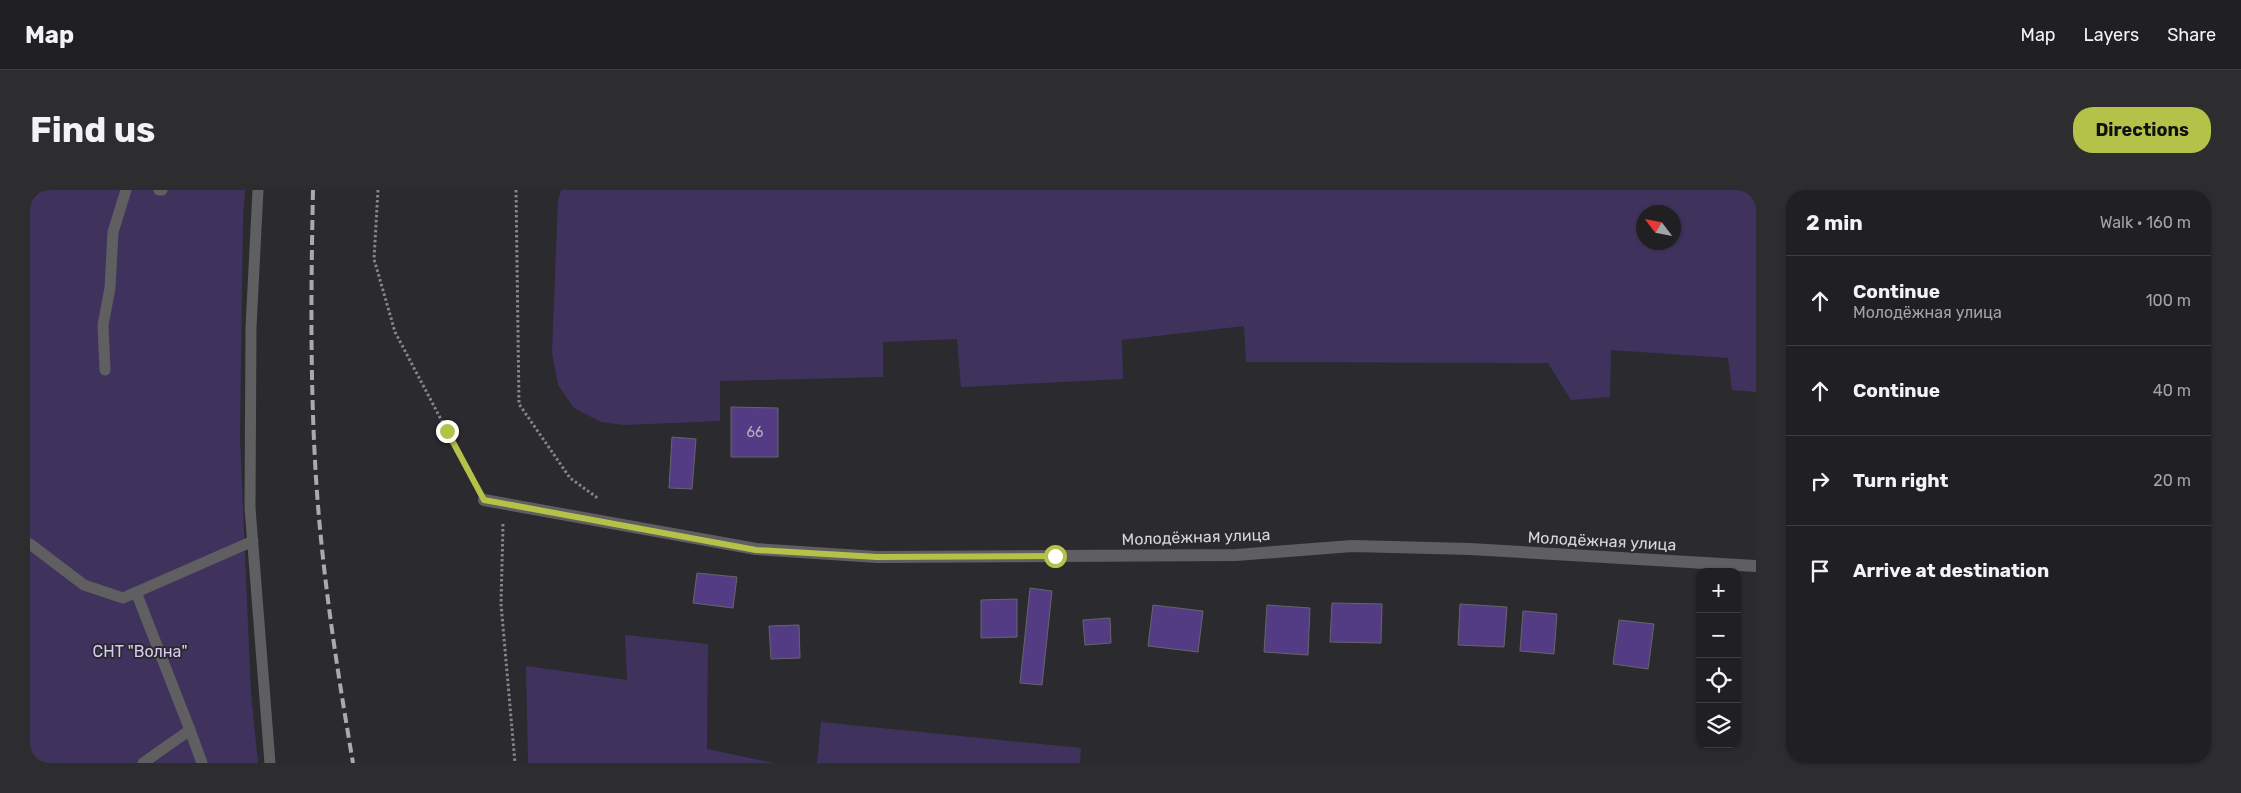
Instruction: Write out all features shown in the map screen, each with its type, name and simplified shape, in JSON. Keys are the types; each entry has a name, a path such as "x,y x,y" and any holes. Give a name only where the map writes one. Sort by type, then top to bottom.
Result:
{"street":[{"name":"Молодёжная улица","path":"484,500 756,550 877,557 1236,555 1352,546 1480,550 1756,566"}],"lane":[{"path":"105,370 103,325 110,288 113,232 126,190"},
{"path":"258,190 250,327 250,508 270,763"},
{"path":"30,544 84,585 123,598 253,541"},
{"path":"136,592 202,763"},
{"path":"143,763 190,730"}],"path":[{"path":"378,190 374,259 395,332 484,500"},
{"path":"516,190 519,404 570,478 601,500"},
{"path":"503,504 501,604 515,763"}],"green space":[{"name":"СНТ \"Волна\"","path":"30,190 245,190 240,437 251,693 258,763 30,763"},
{"path":"561,190 1756,190 1756,392 1732,390 1728,358 1611,350 1610,397 1571,400 1548,363 1246,362 1244,326 1122,340 1123,379 961,387 957,339 883,342 883,377 720,381 720,421 624,425 601,422 574,408 558,385 552,352 558,200"},
{"path":"625,635 708,644 707,749 773,763 528,763 526,666 627,680"},
{"path":"821,722 1081,748 1080,763 817,763"}],"building":[{"path":"731,407 778,408 778,457 731,457"},
{"path":"672,437 696,439 692,489 669,488"},
{"path":"697,573 737,577 733,608 693,603"},
{"path":"1030,588 1052,591 1042,685 1020,683"},
{"path":"1017,599 1017,637 981,638 981,600"},
{"path":"1332,603 1382,604 1381,643 1330,642"},
{"path":"1460,604 1507,607 1504,647 1458,645"},
{"path":"1153,605 1203,611 1198,652 1148,646"},
{"path":"1267,605 1310,608 1308,655 1264,652"},
{"path":"1523,611 1557,614 1554,654 1520,651"},
{"path":"1110,618 1111,643 1085,645 1083,620"},
{"path":"1619,620 1654,624 1648,669 1613,664"},
{"path":"799,625 800,658 771,659 769,626"}],"railway":[{"path":"313,190 312,334 316,478 331,621 353,763"}],"route":[{"path":"447,431 484,500 756,550 877,557 1055,556"}]}
